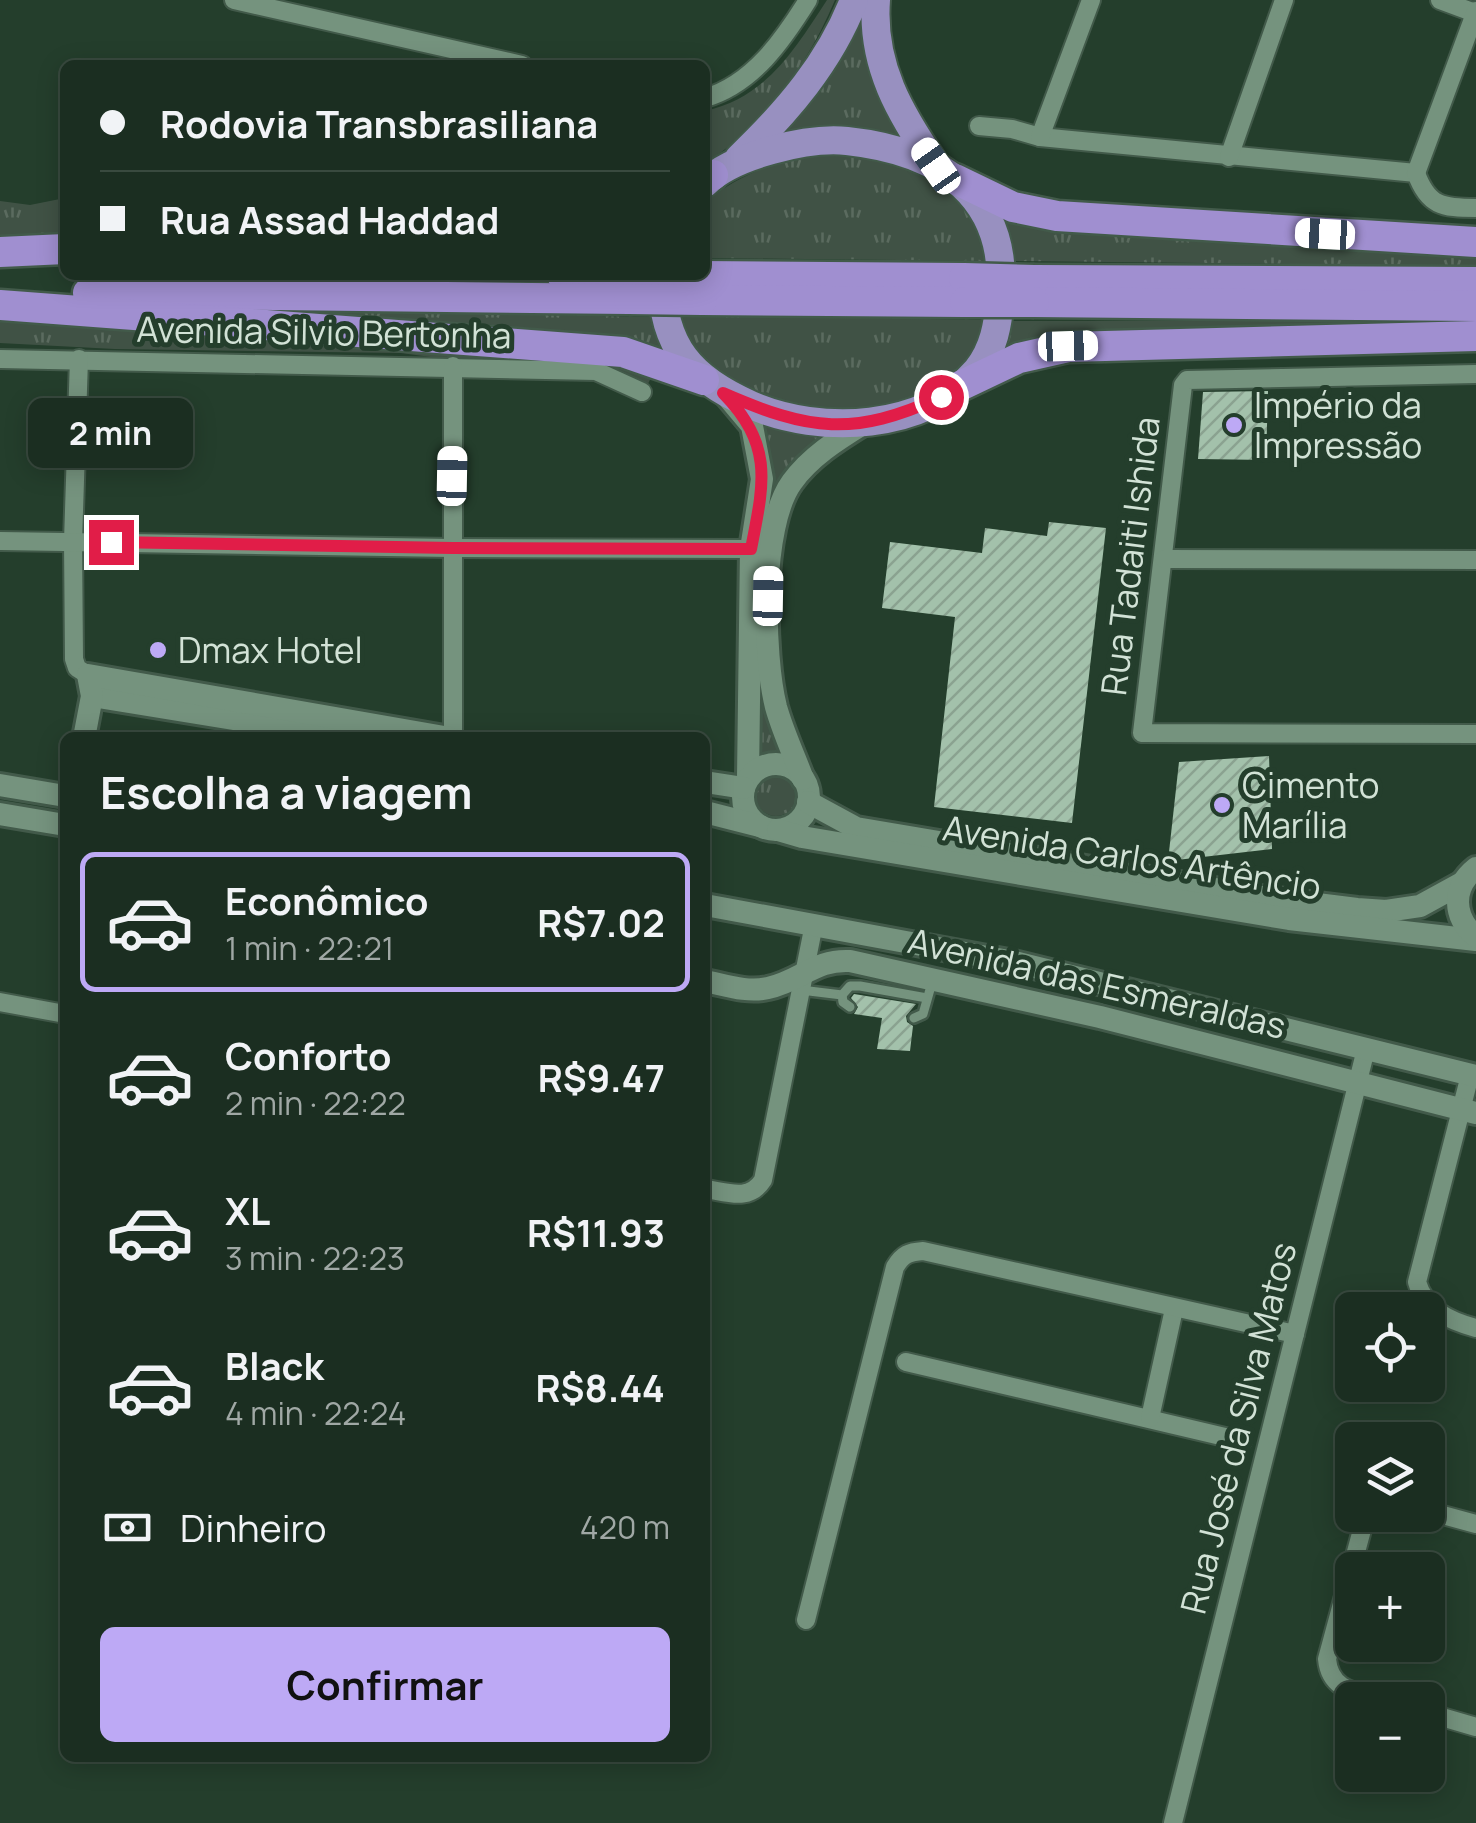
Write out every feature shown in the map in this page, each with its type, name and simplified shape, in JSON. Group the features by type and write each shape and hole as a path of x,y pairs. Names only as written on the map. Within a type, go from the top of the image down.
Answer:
{"highway":[{"path":"714,176 798,95 832,47 854,0"},
{"path":"876,0 877,42 888,86 901,114 945,172 981,204 1001,254 995,334 977,370 958,387"},
{"path":"714,176 792,146 834,140 878,146 945,172 1013,207 1057,216 1476,242"},
{"path":"0,252 60,248"},
{"path":"0,267 60,268"},
{"path":"587,280 627,288"},
{"path":"662,280 665,317 678,351 714,386"},
{"path":"1034,291 1476,282"},
{"path":"0,292 964,290 1476,306"},
{"path":"0,305 623,352 789,419 826,425 863,424 915,409 1019,358 1068,346 1476,336"}],"main road":[{"path":"714,386 752,426 760,460 761,500 751,549 745,810 769,828 798,821 806,791 776,708 769,663 769,570 778,510 802,469 863,424"},
{"path":"85,732 90,685"},
{"path":"90,685 321,732"},
{"path":"90,685 410,732"},
{"path":"710,782 746,783 765,766 776,764 786,766 806,791"},
{"path":"0,785 60,795"},
{"name":"Avenida Carlos Artêncio","path":"806,791 856,828 1300,902 1401,910 1420,906 1469,876"},
{"name":"Avenida Carlos Artêncio","path":"710,813 802,837 1270,916 1476,939"},
{"path":"0,814 60,824"},
{"path":"1469,876 1457,906 1476,939"},
{"name":"Avenida das Esmeraldas","path":"710,906 1014,962 1473,1076"},
{"name":"Avenida das Esmeraldas","path":"710,982 764,990 802,982 830,960 930,989 1359,1083 1468,1111"}],"street":[{"path":"234,0 500,60"},
{"path":"710,96 752,73 789,31 808,0"},
{"path":"1040,137 1091,0"},
{"path":"1228,157 1284,0"},
{"path":"1440,0 1476,12 1416,173 1430,199 1448,208 1476,208"},
{"path":"979,126 1012,128 1040,137 1416,173"},
{"name":"Avenida Silvio Bertonha","path":"0,359 596,372 642,392"},
{"path":"79,359 74,658 90,685"},
{"path":"451,732 454,366"},
{"name":"Rua Tadaiti Ishida","path":"1476,374 1196,378 1183,385 1142,734 1476,734"},
{"path":"0,541 751,549"},
{"path":"1164,559 1476,560"},
{"path":"710,1190 742,1195 759,1187 814,924"},
{"path":"0,1002 60,1013"},
{"name":"Rua José da Silva Matos","path":"1173,1823 1366,1049"},
{"path":"1473,1076 1468,1111 1417,1282 1421,1295 1448,1321 1476,1328"},
{"path":"806,1620 895,1267 901,1257 924,1251 1295,1334"},
{"path":"1150,1418 1174,1309"},
{"path":"906,1362 1242,1441"},
{"path":"1445,1516 1476,1524"},
{"path":"1335,1683 1328,1673 1327,1659 1361,1532"},
{"path":"1445,1718 1476,1728"}],"lane":[{"path":"802,982 842,995"},
{"path":"850,1006 843,1002 842,995 850,986 930,989 923,1014 914,1018"}],"green space":[{"path":"827,0 835,0 812,47 782,92 747,131 710,160 710,110 726,105 762,83 790,53"},
{"path":"862,0 912,144 763,144"},
{"path":"843,153 882,160 936,182 977,223 987,261 710,258 710,198 753,173 806,157"},
{"path":"60,199 60,240 0,244 0,201 30,205"},
{"path":"996,212 1042,228 1476,256 1476,266 1009,261"},
{"path":"219,311 650,317 661,349 497,325"},
{"path":"0,314 655,369 647,386 401,353 115,349 0,343"},
{"path":"673,315 993,320 986,340 954,377 915,398 865,414 776,407 698,364"},
{"path":"1476,320 1476,325 1042,338 1003,348 1009,321"},
{"path":"758,417 832,434 767,509 770,450"},
{"path":"759,658 786,758 758,758"},
{"path":"776,776 790,782 796,796 790,810 776,816 762,810 756,796 762,782"}],"building":[{"name":"Império da Impressão","path":"1268,391 1266,460 1198,459 1203,392"},
{"path":"1049,522 1106,528 1072,823 934,807 955,617 882,608 890,542 982,553 985,528 1047,536"},
{"name":"Cimento Marília","path":"1269,756 1272,849 1168,861 1179,762"},
{"path":"854,994 916,1004 906,1016 913,1026 910,1051 877,1049 882,1018 854,1014 858,1007 851,998"}],"place":[{"name":"Império da Impressão","path":"1234,425"},
{"name":"Dmax Hotel","path":"158,650"},
{"name":"Cimento Marília","path":"1222,805"}],"route":[{"path":"111,542 751,549 761,500 757,442 743,413 723,393 789,419 826,425 863,424 941,397"}]}
